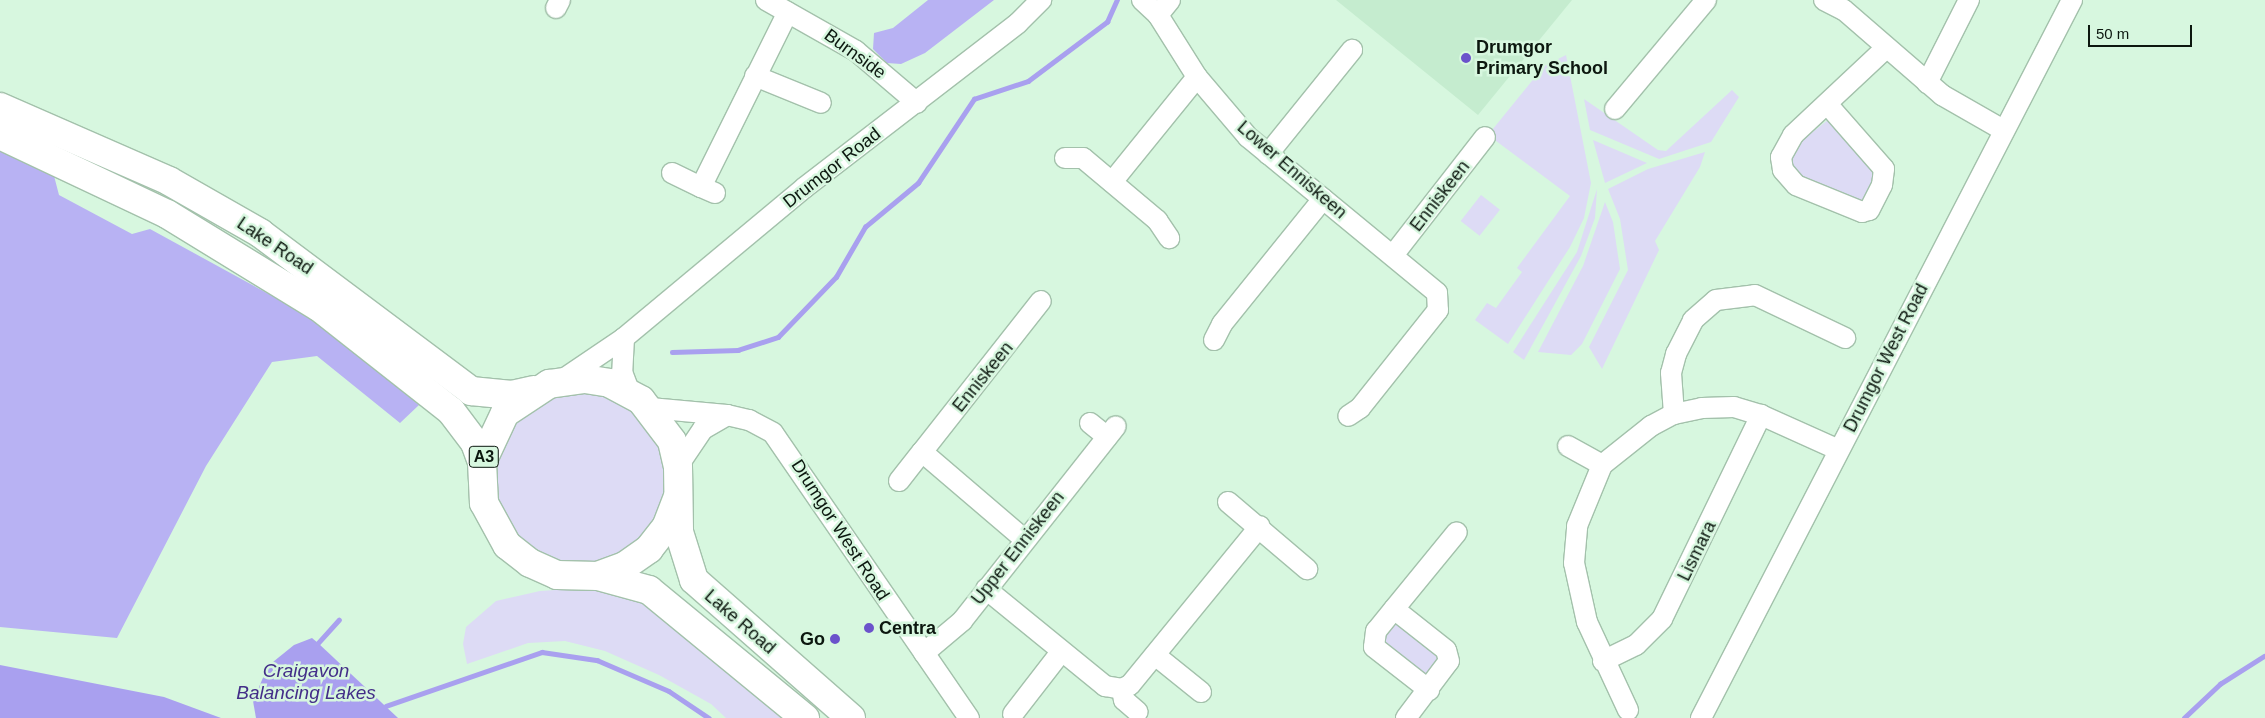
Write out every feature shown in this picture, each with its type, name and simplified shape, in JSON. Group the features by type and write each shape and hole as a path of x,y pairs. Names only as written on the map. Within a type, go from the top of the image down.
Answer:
{"highway":[{"name":"Lake Road","path":"0,108 169,181 260,233 471,391 512,395 536,389"},
{"name":"Lake Road","path":"0,135 167,214 319,307 452,411 475,443 482,462"},
{"name":"A3","path":"562,380 609,383 640,400 672,441 678,466 677,499 666,526 649,549 626,566 598,576 557,575 530,564 507,545 484,503 482,462 505,413 536,389 562,380"},
{"name":"Lake Road","path":"677,499 683,554 694,580 851,718"},
{"name":"Lake Road","path":"598,576 649,590 805,718"}],"street":[{"name":"Burnside","path":"766,0 856,51 916,103"},
{"name":"Drumgor Road","path":"562,380 624,338 804,188 916,103 1041,0"},
{"name":"Lower Enniskeen","path":"1142,0 1164,8 1197,77 1268,154 1432,286 1446,304 1360,408 1348,416"},
{"path":"1615,109 1706,0"},
{"path":"1824,0 1849,5 1885,49 1927,83 2003,130"},
{"path":"1927,83 1969,0"},
{"name":"Drumgor West Road","path":"1702,718 2003,130 2072,0"},
{"path":"672,173 708,190 755,76 788,12"},
{"path":"1828,105 1884,169 1882,185 1869,210 1862,212 1796,185 1783,170 1784,146 1885,49"},
{"path":"1268,154 1341,55"},
{"path":"755,76 821,103"},
{"path":"1112,182 1197,77"},
{"name":"Enniskeen","path":"1394,254 1485,138"},
{"path":"1066,158 1083,158 1157,220 1169,238"},
{"path":"1214,340 1222,324 1323,199"},
{"path":"1674,414 1671,374 1676,354 1693,320 1716,300 1755,295 1845,338"},
{"name":"Enniskeen","path":"898,481 1041,300"},
{"path":"624,338 622,372 640,400"},
{"name":"Drumgor West Road","path":"640,400 727,415 762,426 782,443 969,718"},
{"path":"1628,710 1603,661 1577,592 1574,563 1577,526 1602,465 1631,440 1674,414 1722,407 1760,414 1839,450"},
{"name":"Lismara","path":"1603,661 1636,644 1662,619 1760,414"},
{"path":"678,466 703,429 727,415"},
{"name":"Upper Enniskeen","path":"924,653 962,621 1024,539 1111,432 1090,423"},
{"path":"1568,446 1602,465"},
{"path":"922,452 1024,539"},
{"path":"1228,502 1260,526 1307,569"},
{"path":"1122,689 1155,655 1260,526"},
{"path":"1428,690 1374,647 1376,631 1457,532"},
{"path":"986,590 1105,686 1122,689"},
{"path":"1394,609 1446,650 1449,666 1406,718"},
{"path":"1013,714 1061,652"},
{"path":"1155,655 1201,692"},
{"path":"1122,689 1124,700 1138,712"}],"shaded area":[{"path":"928,0 994,0 925,53 901,64 887,63 873,49 874,33 893,28"},
{"name":"Drumgor Primary School","path":"1336,0 1572,0 1478,115"},
{"path":"1566,55 1591,183 1584,218 1570,247 1508,344 1475,320 1487,303 1496,308 1522,272 1517,268 1570,196 1488,135 1544,66"},
{"path":"1732,90 1739,97 1711,142 1659,159 1590,130 1584,99 1658,150 1666,151"},
{"path":"1828,120 1836,123 1876,168 1877,180 1862,203 1800,180 1789,167 1791,149"},
{"path":"1593,140 1647,163 1605,183"},
{"path":"0,149 53,172 59,195 132,234 150,229 320,322 419,405 400,423 317,356 272,362 206,466 117,638 0,627"},
{"path":"1705,152 1700,167 1655,241 1659,250 1602,369 1589,347 1628,270 1620,219 1608,189 1648,169"},
{"path":"1597,189 1595,218 1581,256 1524,360 1513,352 1577,252"},
{"path":"1481,195 1500,210 1480,236 1461,221"},
{"path":"1605,202 1613,222 1620,269 1582,344 1571,355 1538,352 1583,266"},
{"path":"588,391 605,394 621,401 635,410 647,422 663,452 666,477 665,494 660,510 647,532 635,544 605,560 572,563 555,560 539,553 525,544 513,532 497,502 494,469 497,452 504,436 513,422 525,410 555,394"},
{"path":"601,587 638,596 786,718 726,718 711,704 659,675 605,651 565,641 528,643 467,664 463,644 466,627 496,601 540,591"},
{"path":"1400,622 1442,655 1424,679 1385,647 1383,641 1394,623"}],"water":[{"name":"Craigavon Balancing Lakes","path":"312,638 398,718 256,718 253,701 268,666 294,645"},
{"name":"Craigavon Balancing Lakes","path":"0,665 164,697 221,718 0,718"}],"waterway":[{"path":"672,352 738,350 778,337 836,277 865,227 918,183 974,99 1028,81 1107,22 1117,0"},
{"path":"318,643 339,620"},
{"path":"386,706 542,652 597,660 669,691 709,718"},
{"path":"2184,718 2220,684 2264,656"}],"place":[{"name":"Drumgor Primary School","path":"1466,58"},
{"name":"Centra","path":"869,628"},
{"name":"Go","path":"835,639"}]}
